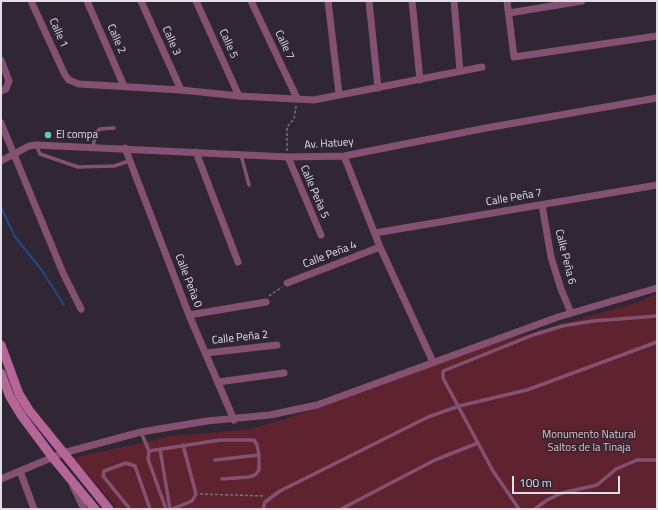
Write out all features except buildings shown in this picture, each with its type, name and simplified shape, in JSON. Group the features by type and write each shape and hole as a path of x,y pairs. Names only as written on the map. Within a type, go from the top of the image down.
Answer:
{"main road":[{"path":"1,345 19,394 29,410 109,509"},
{"path":"1,373 10,397 21,415 53,458 95,509"}],"street":[{"name":"Calle 1","path":"31,1 68,80 79,84 124,86"},
{"name":"Calle 2","path":"87,1 124,86"},
{"name":"Calle 3","path":"141,1 181,90"},
{"name":"Calle 5","path":"196,1 239,96"},
{"name":"Calle 7","path":"251,1 297,98"},
{"path":"328,1 338,94"},
{"path":"369,1 378,88"},
{"path":"412,1 420,80"},
{"path":"454,1 460,71"},
{"path":"507,1 514,57 657,36"},
{"path":"509,13 562,2 582,1"},
{"path":"1,60 9,81 3,90"},
{"path":"124,86 239,96 314,100 338,94 378,88 482,67"},
{"name":"Av. Hatuey","path":"1,161 29,146 36,145 125,148 288,157 344,156 486,128 657,98"},
{"path":"1,123 80,309"},
{"name":"Calle Peña 0","path":"125,148 189,315 234,420"},
{"path":"196,152 238,262"},
{"path":"344,156 380,247 433,362"},
{"name":"Calle Peña 5","path":"288,157 321,235"},
{"name":"Calle Peña 7","path":"375,233 657,185"},
{"name":"Calle Peña 6","path":"542,205 551,257 570,313"},
{"name":"Calle Peña 4","path":"287,283 380,247"},
{"path":"1,479 63,453 141,432 207,421 234,420 292,411 318,405 570,313 657,288"},
{"path":"189,315 266,302"},
{"name":"Calle Peña 2","path":"206,353 277,345"},
{"path":"218,382 284,373"},
{"path":"20,471 34,509"},
{"path":"68,477 84,509"}],"lane":[{"path":"93,147 96,132 100,129 114,128"},
{"path":"36,145 40,154 78,167 114,166 130,161"},
{"path":"241,155 249,184"},
{"path":"519,509 493,471 443,378 442,373 448,368 533,335 562,326 593,321 657,316"},
{"path":"263,509 266,502 272,496 396,432 458,406 527,390 657,342"},
{"path":"141,432 149,451 148,459 166,509"},
{"path":"149,451 220,440 254,440 260,455 259,470 255,475 249,477 222,479"},
{"path":"342,509 435,460 478,443"},
{"path":"160,449 171,509 192,501 196,494 183,445"},
{"path":"215,460 260,455"},
{"path":"535,509 562,494 597,485 616,469 636,460 657,460"},
{"path":"130,509 103,476 104,471 126,463 135,466 150,509"}],"path":[{"path":"288,157 286,127 294,119 297,98"},
{"path":"266,302 266,298 287,283"},
{"path":"196,494 272,496"}],"green space":[{"name":"Monumento Natural Saltos de la Tinaja","path":"657,293 657,509 118,509 73,458 172,436 250,429 285,419 490,345 642,301"}],"waterway":[{"path":"1,207 15,237 41,269 64,305"}],"place":[{"name":"El compa","path":"48,135"}]}
